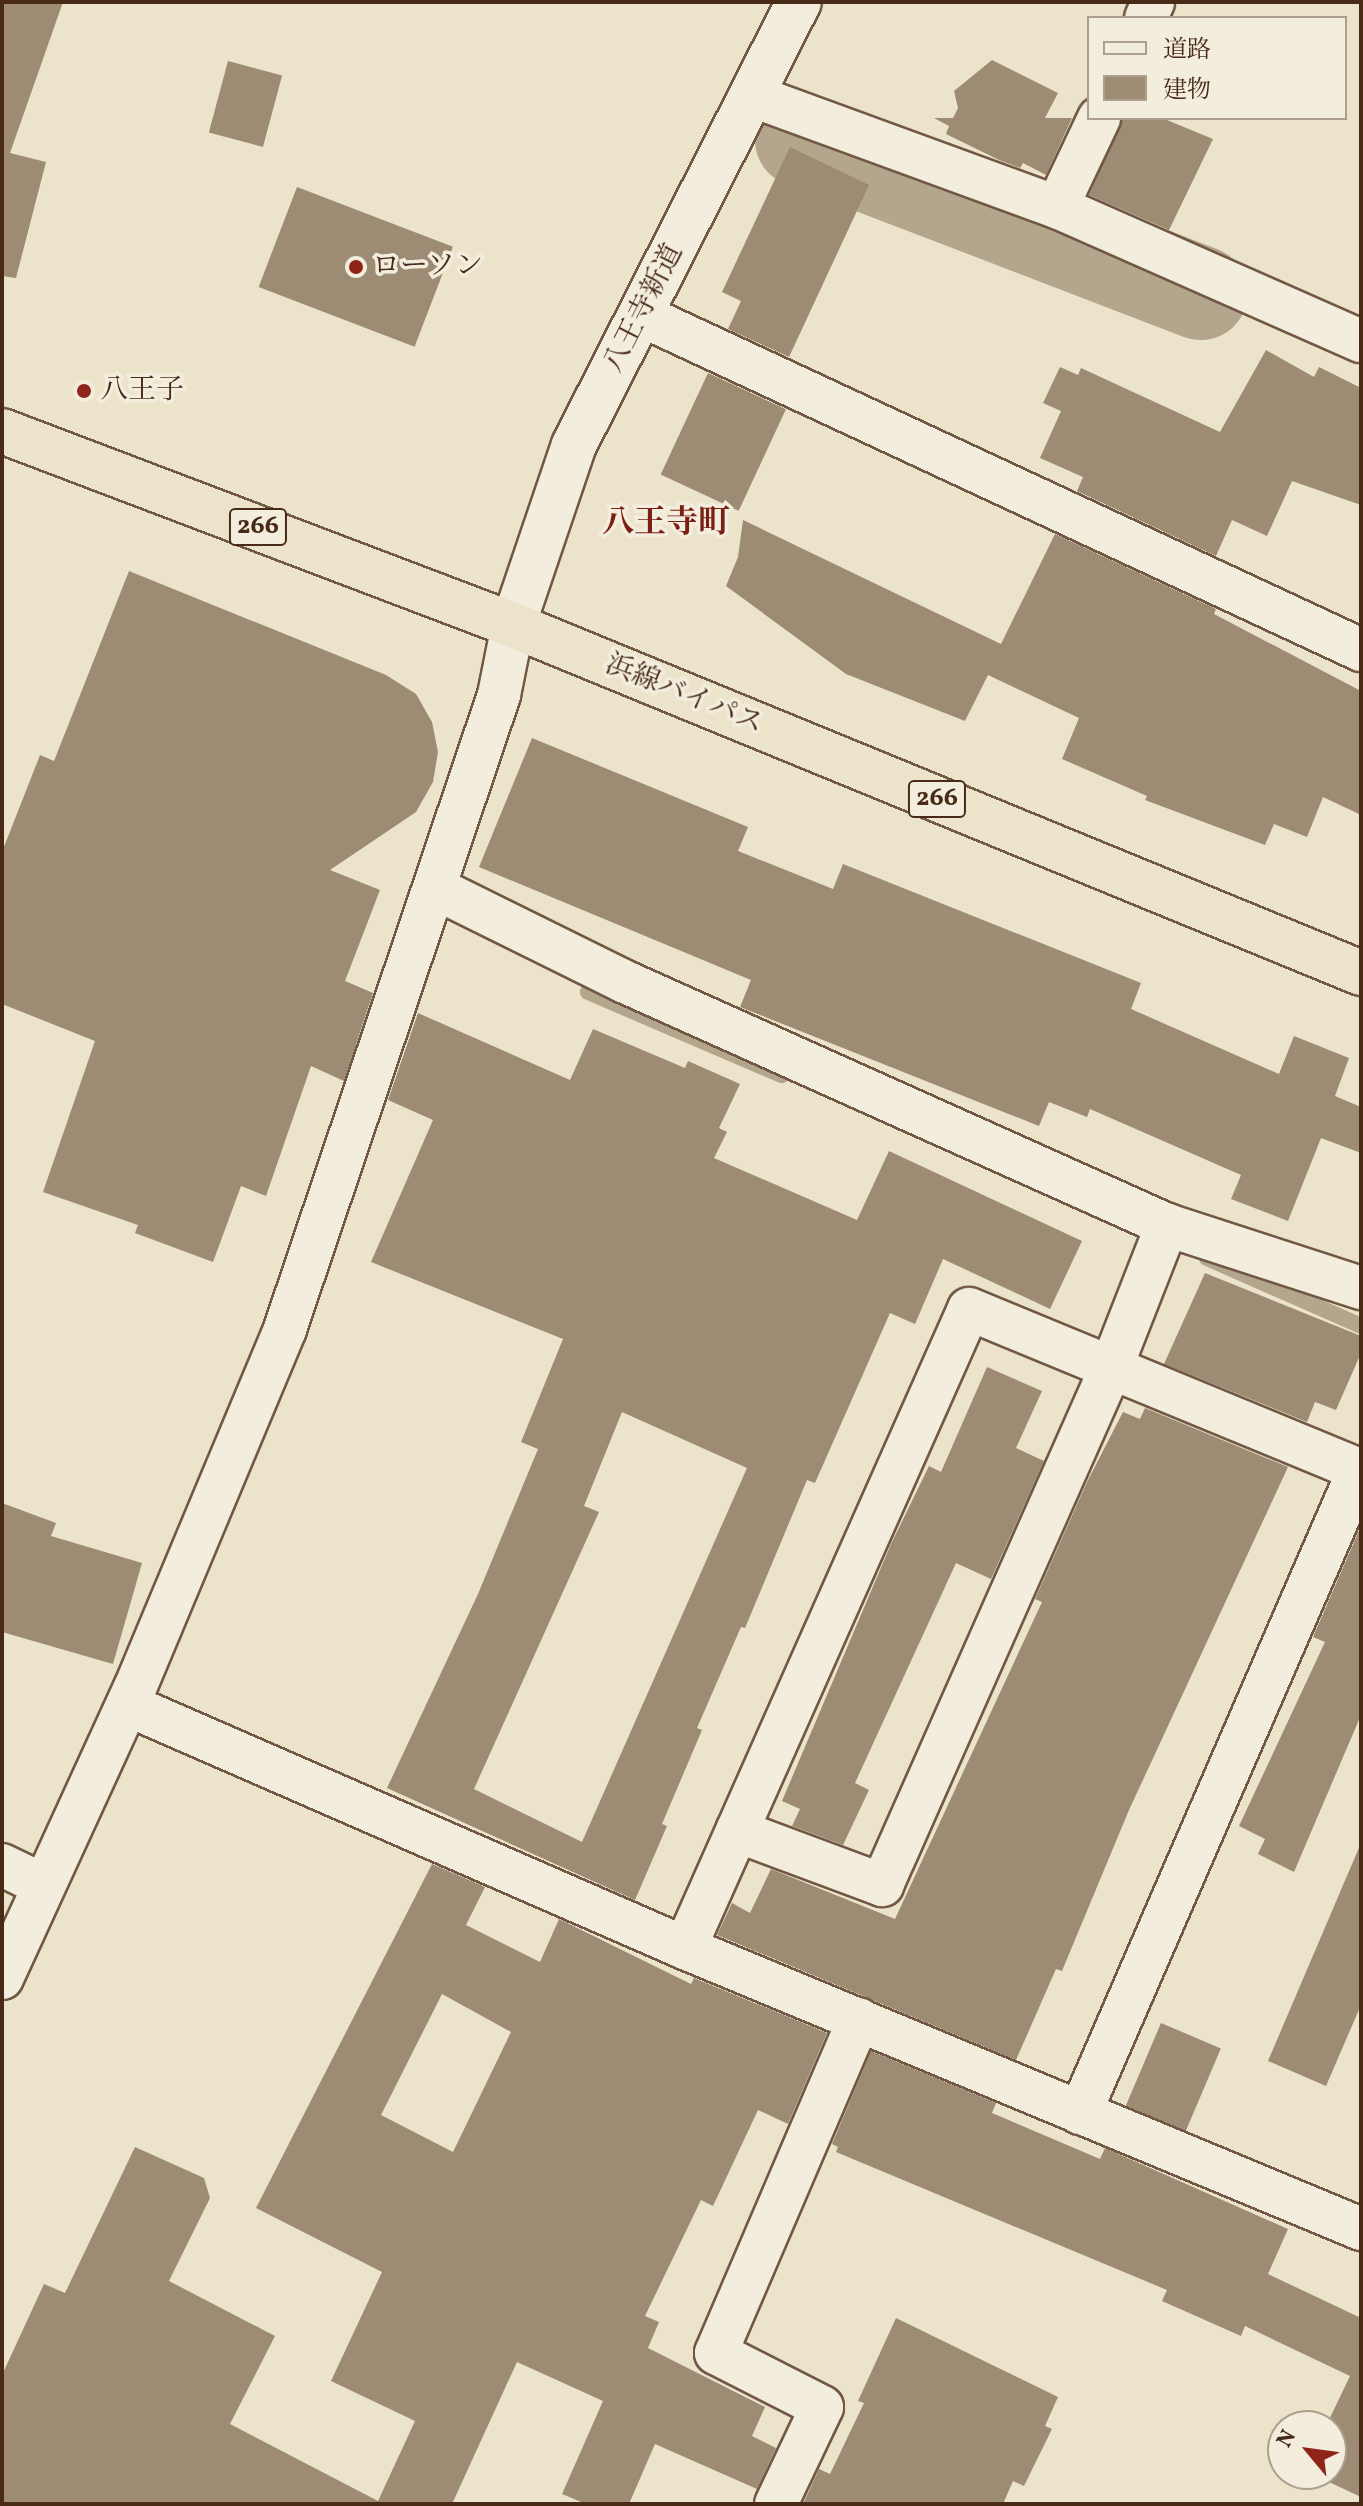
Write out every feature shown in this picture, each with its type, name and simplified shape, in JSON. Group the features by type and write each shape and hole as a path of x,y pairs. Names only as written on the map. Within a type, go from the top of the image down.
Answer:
{"highway":[{"name":"浜線バイパス","path":"2,431 513,625 1361,973"}],"street":[{"name":"八王寺新道","path":"513,625 574,445 799,2"},
{"path":"753,96 1057,207 1361,341"},
{"path":"1057,207 1098,120"},
{"path":"641,315 1361,650"},
{"path":"2,1978 128,1705 285,1329 499,695 513,625"},
{"path":"435,888 623,981 1167,1225 1361,1288"},
{"path":"737,1831 882,1885 1111,1368 1167,1225"},
{"path":"685,1948 969,1309 1359,1470 1080,2113"},
{"path":"128,1705 685,1948 1361,2229"},
{"path":"2,1865 43,1885"},
{"path":"776,2504 822,2407 716,2353 859,2019"}],"building":[{"path":"2,2 63,2 10,153 46,162 16,278 2,276"},
{"path":"992,60 1058,93 1045,118 1072,118 1046,175 1023,163 1020,168 999,160 946,134 949,126 934,118 953,118 958,108 954,91"},
{"path":"228,61 282,75 263,147 209,132"},
{"path":"1122,120 1167,120 1213,139 1169,230 1089,195"},
{"path":"790,147 869,185 789,357 728,329 741,301 722,292"},
{"name":"ローソン","path":"297,187 453,247 415,347 259,287"},
{"path":"1266,350 1314,377 1319,367 1361,388 1361,505 1292,481 1267,536 1232,520 1216,556 1077,491 1083,477 1040,458 1061,411 1043,403 1060,367 1078,375 1081,368 1220,432"},
{"path":"708,373 786,409 739,511 661,475"},
{"path":"743,520 1001,644 1055,534 1216,609 1214,614 1361,691 1361,815 1323,797 1307,837 1274,824 1265,845 1145,800 1147,796 1062,759 1079,718 988,675 965,721 846,674 726,586 738,557"},
{"path":"129,571 386,675 416,694 432,722 438,752 433,782 416,812 330,870 380,890 345,981 373,993 344,1081 311,1066 266,1196 241,1186 213,1262 135,1233 138,1225 43,1192 95,1041 2,1004 2,852 40,755 54,761"},
{"path":"532,738 748,827 738,851 833,889 843,864 1141,983 1131,1009 1279,1074 1294,1036 1349,1058 1335,1096 1361,1107 1361,1153 1321,1138 1288,1221 1231,1199 1241,1175 1090,1109 1087,1117 1049,1102 1039,1126 740,1007 751,980 479,867"},
{"path":"418,1013 570,1080 593,1029 685,1068 688,1061 740,1084 719,1128 727,1132 714,1158 857,1220 889,1151 1082,1241 1050,1309 943,1259 915,1324 890,1313 815,1483 807,1480 745,1628 741,1627 697,1728 702,1730 662,1824 667,1826 635,1900 387,1788 478,1594 538,1449 521,1442 563,1339 371,1262 433,1120 388,1100","holes":["622,1412 747,1468 582,1842 474,1789 599,1512 584,1506"]},
{"path":"1205,1273 1361,1336 1361,1353 1336,1410 1315,1402 1307,1422 1164,1364"},
{"path":"987,1367 1042,1391 1016,1448 1044,1461 991,1579 956,1563 855,1783 869,1790 843,1845 792,1826 800,1809 782,1801 891,1544 929,1466 941,1472"},
{"path":"1145,1408 1288,1467 1129,1810 1062,1971 1056,1969 1016,2060 717,1935 732,1903 750,1913 771,1869 895,1919 1042,1602 1035,1599 1087,1482 1123,1412 1140,1419"},
{"path":"2,1503 56,1523 51,1536 142,1563 113,1664 2,1632"},
{"path":"1361,1526 1361,1715 1294,1872 1258,1854 1265,1839 1239,1826 1325,1642 1313,1637"},
{"path":"1361,1843 1361,2005 1326,2086 1268,2061"},
{"path":"432,1864 485,1887 466,1925 540,1962 559,1919 691,1984 694,1978 827,2033 788,2124 758,2110 713,2206 701,2200 645,2316 659,2322 648,2348 765,2407 752,2436 776,2448 757,2489 655,2444 629,2504 586,2504 562,2494 603,2401 517,2362 452,2504 2,2504 2,2375 44,2284 65,2293 135,2147 204,2178 210,2198 169,2281 275,2336 230,2424 378,2501 415,2421 331,2381 382,2272 256,2208","holes":["442,1994 511,2032 453,2152 381,2115"]},
{"path":"1161,2023 1221,2048 1186,2131 1126,2106"},
{"path":"871,2051 996,2103 992,2113 1100,2159 1105,2148 1288,2229 1268,2274 1361,2318 1361,2497 1346,2490 1347,2410 1334,2410 1350,2376 1245,2326 1241,2336 1162,2301 1167,2290 836,2152 838,2147 832,2144"},
{"path":"896,2318 1058,2397 1045,2426 1052,2429 1024,2486 1013,2481 1003,2504 803,2504 819,2469 830,2474 864,2403 858,2401"}],"waterway":[{"path":"802,140 1201,293"},
{"path":"588,992 782,1075"},
{"path":"1207,1258 1361,1326"}],"place":[{"name":"ローソン","path":"356,267"},
{"name":"八王子","path":"84,391"}],"district":[{"name":"八王寺町","path":"666,524"}]}
